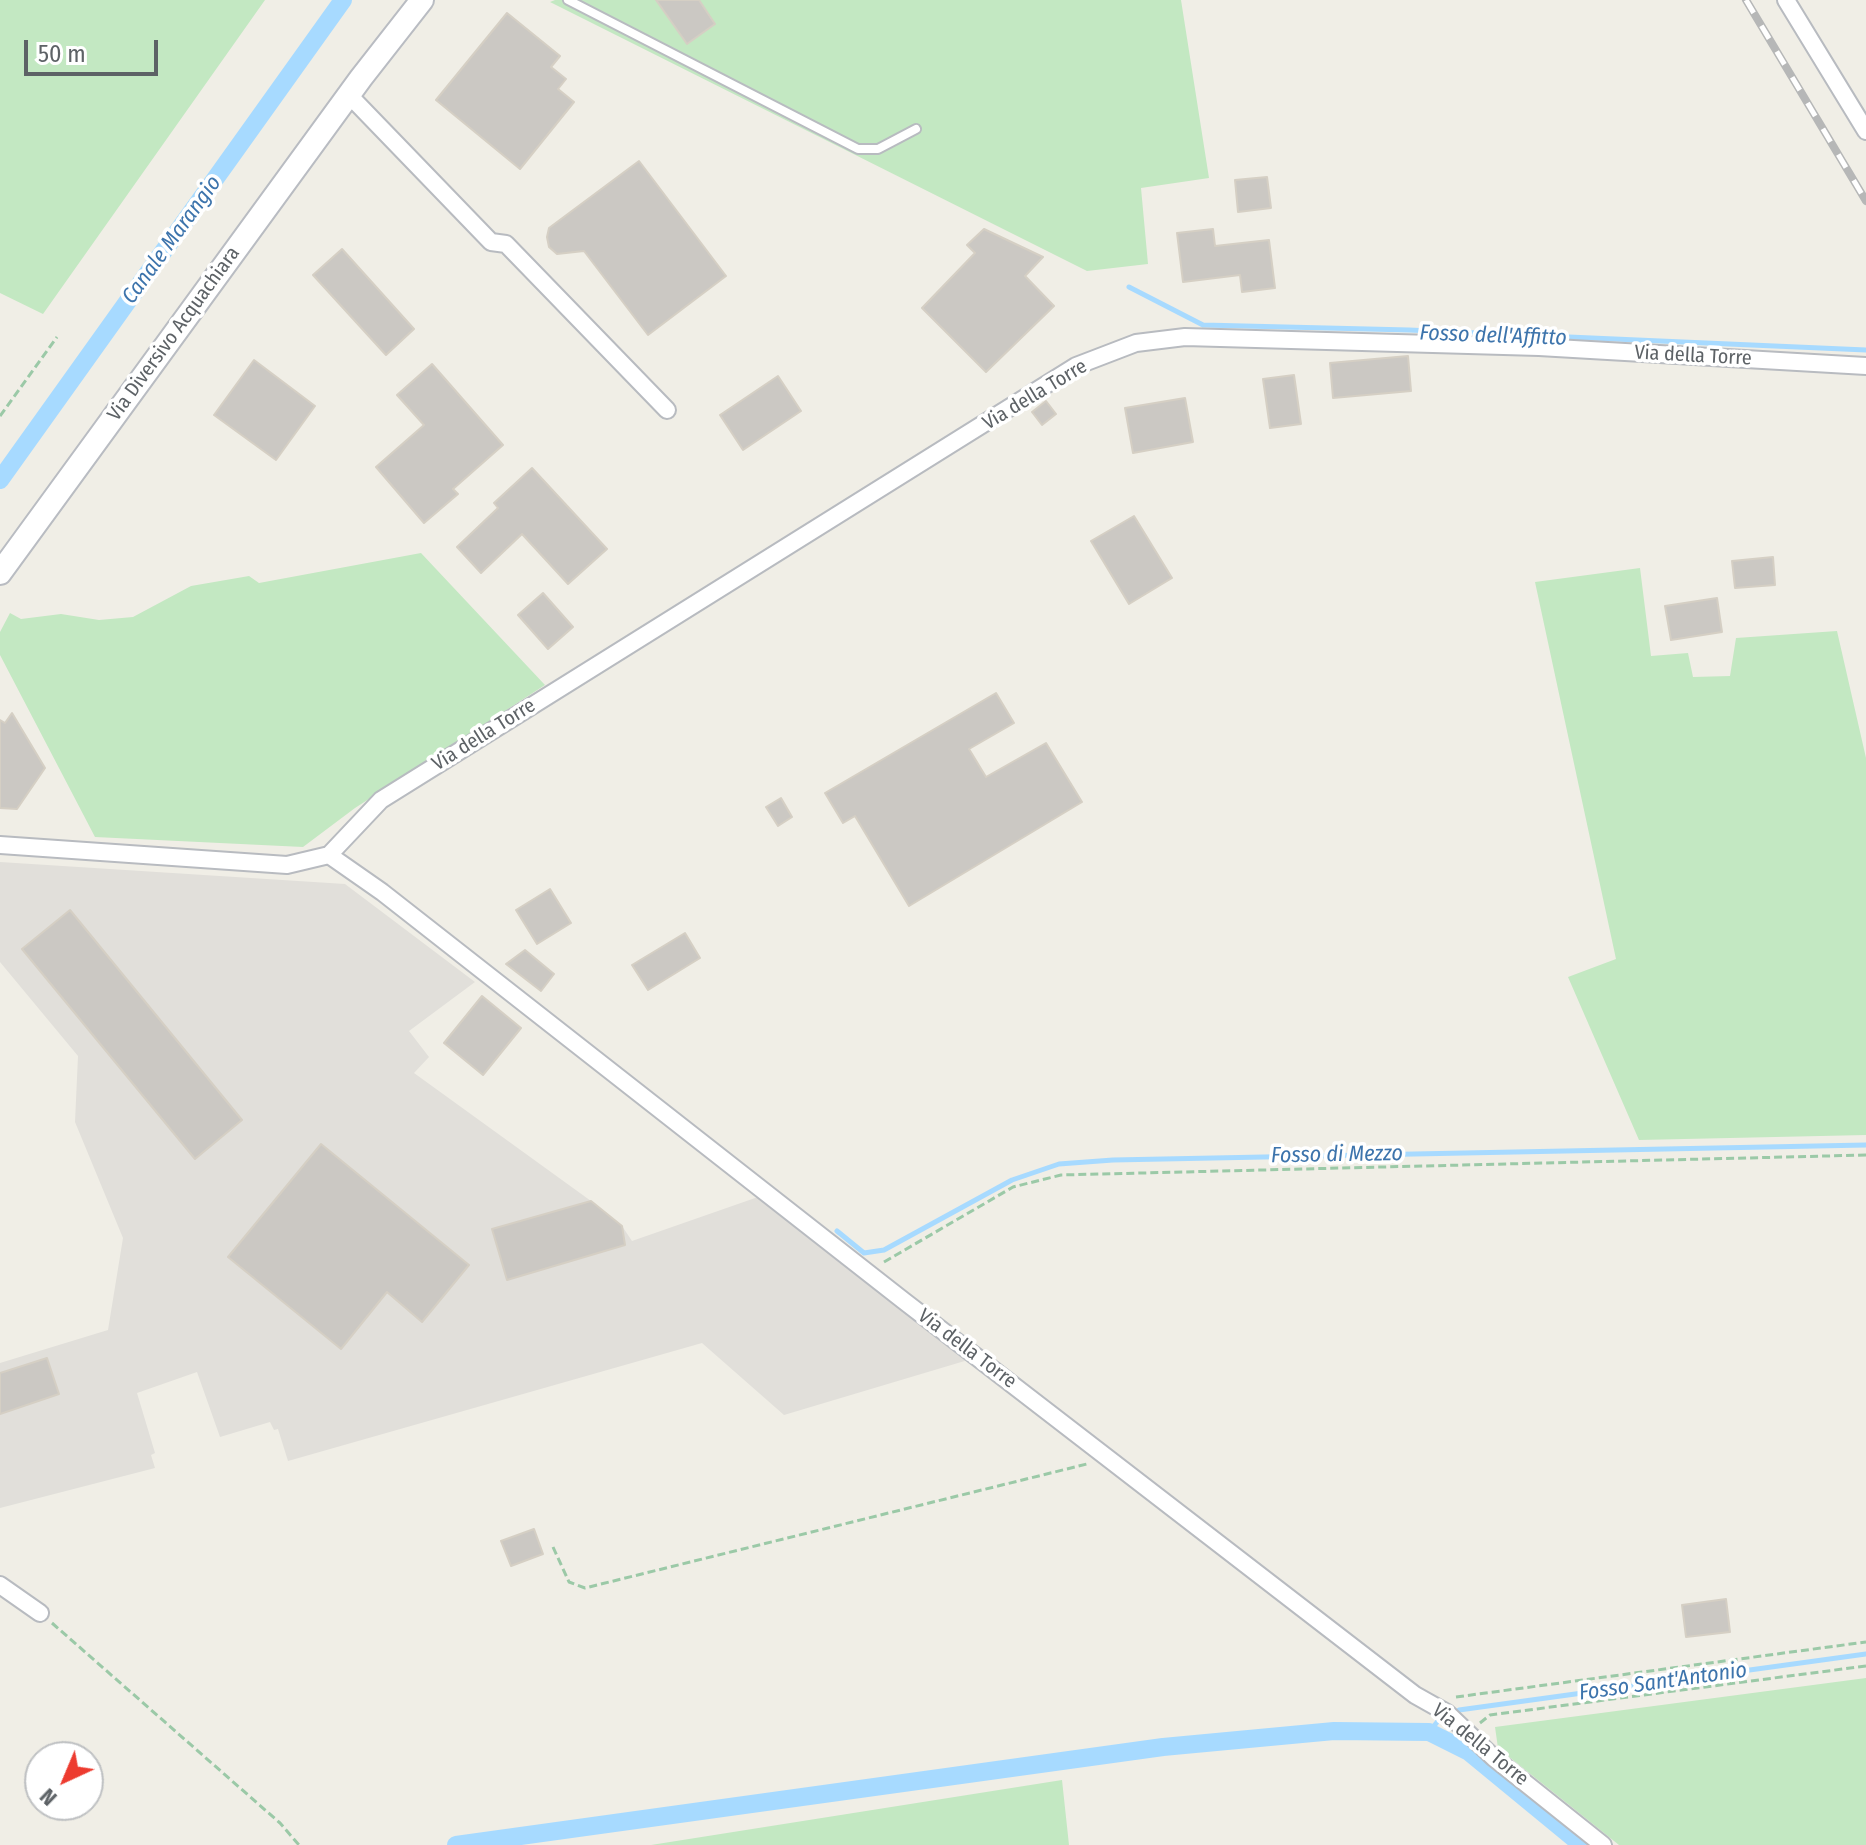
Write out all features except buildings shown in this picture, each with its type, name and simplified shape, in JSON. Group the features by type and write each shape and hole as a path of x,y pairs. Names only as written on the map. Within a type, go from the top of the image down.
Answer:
{"main road":[{"name":"Via Diversivo Acquachiara","path":"0,573 349,95 422,0"}],"street":[{"path":"1786,0 1866,131"},
{"path":"349,95 491,242 506,244 667,410"},
{"name":"Via della Torre","path":"1603,1845 1434,1706 867,1272 382,892 329,855 381,800 1076,366 1136,343 1185,337 1539,347 1866,366"},
{"path":"0,845 287,865 329,855"},
{"path":"0,1585 40,1613"}],"lane":[{"path":"568,0 858,149 878,149 916,129"}],"path":[{"path":"0,416 57,337"},
{"path":"867,1272 1013,1187 1061,1175 1866,1155"},
{"path":"553,1547 569,1582 585,1588 1089,1463 1102,1452"},
{"path":"40,1613 280,1823 299,1845"},
{"path":"1434,1706 1448,1698 1866,1642"},
{"path":"1468,1733 1490,1715 1866,1666"}],"shaded area":[{"path":"0,862 345,884 475,982 409,1031 429,1057 414,1073 591,1201 622,1226 632,1241 758,1197 968,1360 784,1415 702,1343 288,1461 278,1429 274,1430 270,1422 220,1437 197,1372 137,1393 155,1453 151,1455 155,1468 0,1508 0,1363 108,1330 123,1238 75,1122 78,1056 0,962"}],"green space":[{"path":"0,0 265,0 43,314 0,293"},
{"path":"1181,0 1209,178 1141,188 1148,264 1087,271 550,2"},
{"path":"421,553 545,685 355,808 303,847 95,837 0,655 0,632 10,613 21,619 61,614 99,620 133,617 191,586 249,576 259,583"},
{"path":"1640,568 1651,656 1688,653 1693,677 1730,676 1736,638 1837,631 1866,758 1866,1135 1639,1140 1568,977 1616,959 1535,582"},
{"path":"1866,1678 1866,1845 1619,1845 1498,1748 1495,1727"},
{"path":"1062,1780 1069,1845 651,1845"}],"waterway":[{"name":"Canale Marangio","path":"0,480 343,0"},
{"name":"Fosso dell'Affitto","path":"1129,287 1203,325 1409,330 1866,350"},
{"name":"Fosso di Mezzo","path":"837,1231 864,1253 884,1250 1012,1180 1059,1164 1113,1160 1866,1145"},
{"name":"Fosso Sant'Antonio","path":"1459,1710 1866,1654"},
{"name":"Fosso Sant'Antonio","path":"1429,1732 1438,1721"},
{"path":"456,1845 1163,1747 1334,1731 1429,1732 1469,1752 1582,1845"}],"railway":[{"path":"1746,0 1866,201"}]}
